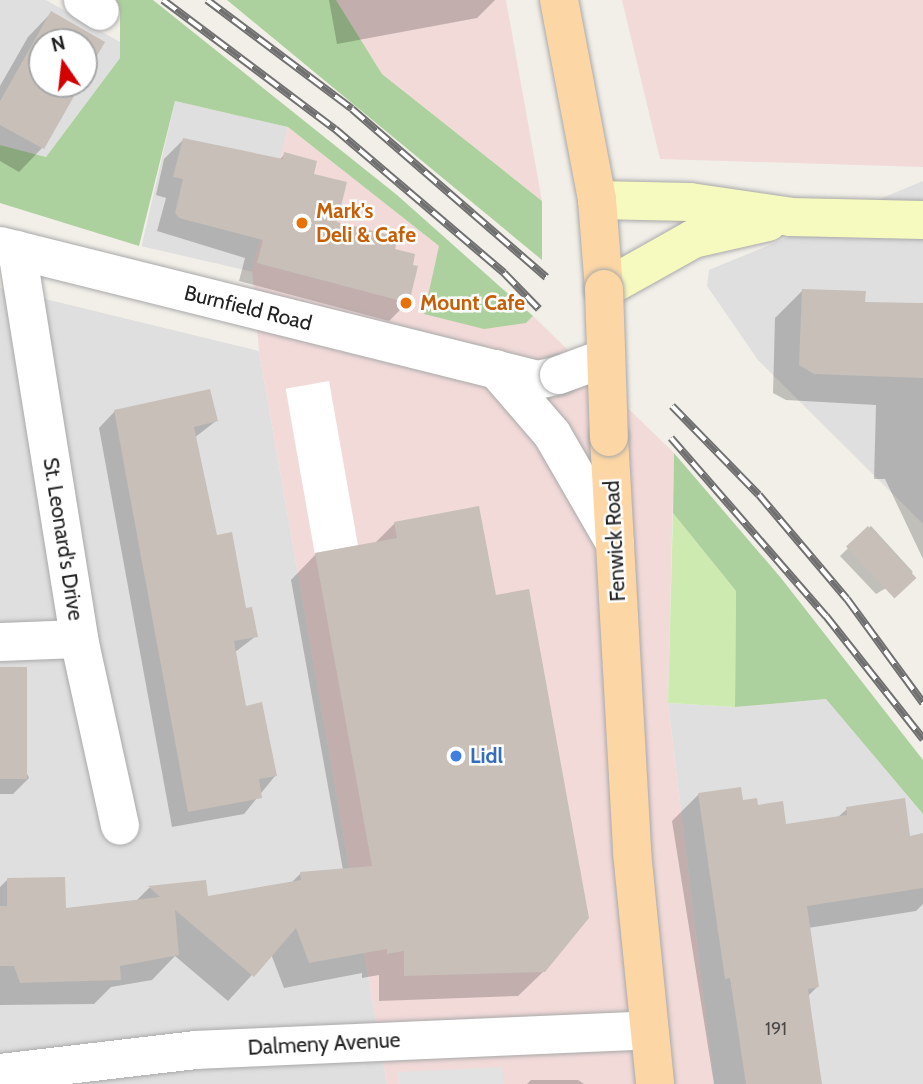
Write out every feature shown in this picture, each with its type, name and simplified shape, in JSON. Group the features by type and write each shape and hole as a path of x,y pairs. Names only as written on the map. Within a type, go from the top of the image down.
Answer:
{"main road":[{"name":"Fenwick Road","path":"559,0 597,200 604,289 605,358 632,852 655,1084"}],"street":[{"path":"597,200 690,202 790,217 923,220"},
{"path":"604,289 693,239 790,217"},
{"name":"Burnfield Road","path":"8,248 538,380 605,358"},
{"name":"St. Leonard's Drive","path":"8,248 79,639 120,826"},
{"path":"496,369 552,434 615,543"},
{"path":"0,642 79,639"},
{"name":"Dalmeny Avenue","path":"0,1073 196,1050 649,1030"}],"shaded area":[{"path":"0,0 46,0 95,28 28,28 28,98 90,98 46,157 0,145"},
{"path":"336,0 506,0 542,201 382,74"},
{"path":"622,0 923,0 923,167 660,159"},
{"path":"98,30 120,42 120,58 98,87"},
{"path":"175,101 288,127 255,272 141,246"},
{"path":"288,127 439,246 526,323 533,316 674,453 668,703 714,1084 387,1084 259,351 252,270"},
{"path":"923,181 923,524 758,360 707,286 709,270"},
{"path":"0,288 259,351 387,1084 0,1084"},
{"path":"826,699 923,814 923,1084 714,1084 668,703 735,707"},
{"path":"502,1067 504,1084 399,1084 398,1072"}],"green space":[{"path":"110,0 153,0 397,195 533,316 526,323 484,329 424,314 439,246 288,127 175,101 139,246 0,203 0,145 46,157 90,98 98,98 98,87 120,58 120,12"},
{"path":"227,0 336,0 382,74 542,201 542,260"},
{"path":"674,453 781,578 923,760 923,814 826,699 735,707 736,591 673,513"},
{"path":"673,513 736,591 735,707 668,703"}],"pier":[{"path":"329,381 358,545 315,553 286,389"}],"building":[{"path":"51,11 81,28 41,28"},
{"path":"98,38 105,42 98,54"},
{"path":"28,52 28,98 73,98 44,149 0,125 0,101"},
{"path":"183,138 283,159 284,152 317,161 314,174 347,182 337,222 398,237 395,249 415,254 413,265 418,266 409,303 257,263 263,240 179,218 175,213 183,179 173,177"},
{"path":"802,289 866,291 865,302 923,303 923,378 814,374 799,365"},
{"path":"210,389 218,421 194,427 217,535 232,532 246,608 252,607 258,637 234,641 246,706 262,702 277,776 259,779 262,798 188,812 114,410"},
{"name":"Lidl","path":"479,506 496,595 529,589 589,918 545,972 404,976 404,951 387,954 387,949 309,963 296,928 254,977 175,910 179,955 120,966 121,980 20,983 14,966 0,966 0,906 7,906 7,878 65,877 66,908 160,897 148,886 206,880 208,896 301,880 300,872 372,866 315,553 397,538 394,522"},
{"path":"868,526 916,578 894,598 846,546"},
{"path":"0,667 27,667 27,779 0,779"},
{"path":"741,787 743,800 757,798 758,805 783,801 786,824 847,815 846,807 905,798 910,836 923,833 923,888 807,906 819,987 808,989 822,1084 746,1084 730,978 725,979 698,793"}],"railway":[{"path":"163,0 335,129 504,273 539,309"},
{"path":"207,0 352,109 546,277"},
{"path":"672,406 759,495 847,599 923,703"},
{"path":"671,438 826,616 923,739"}],"place":[{"name":"Mark's Deli & Cafe","path":"302,223"},
{"name":"Mount Cafe","path":"406,303"},
{"name":"Lidl","path":"456,756"}]}
